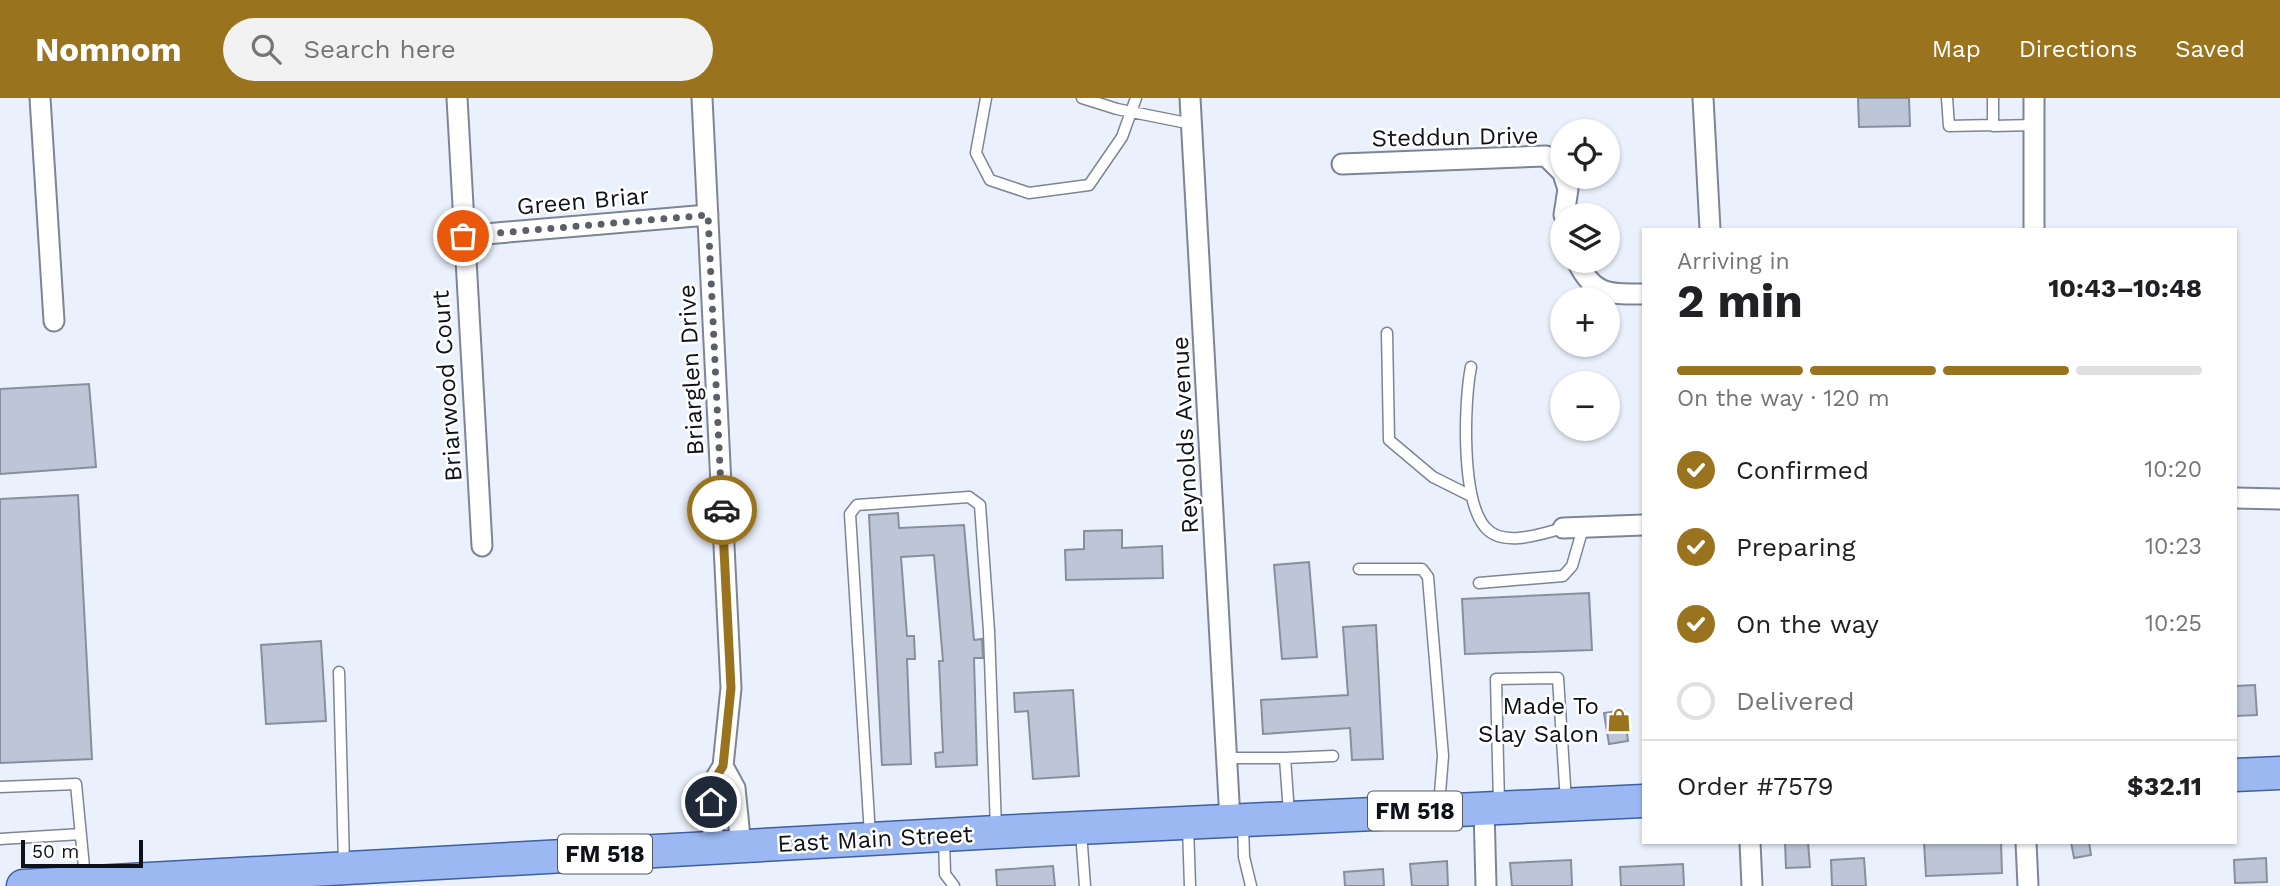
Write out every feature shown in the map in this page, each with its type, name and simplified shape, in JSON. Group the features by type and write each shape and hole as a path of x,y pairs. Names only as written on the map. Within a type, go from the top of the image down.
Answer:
{"main road":[{"path":"2237,775 2280,773"},
{"name":"East Main Street","path":"23,886 997,832 1642,801"}],"street":[{"path":"40,98 54,321"},
{"name":"Briarwood Court","path":"457,98 482,546"},
{"name":"Briarglen Drive","path":"702,98 731,688 723,766 712,784 727,848"},
{"name":"Reynolds Avenue","path":"1190,98 1229,763 1236,820"},
{"path":"1703,98 1710,228"},
{"path":"2034,98 2034,228"},
{"name":"Steddun Drive","path":"1342,164 1546,156 1550,160"},
{"name":"Green Briar","path":"463,236 708,215"},
{"path":"1584,273 1592,286 1613,294 1642,294"},
{"path":"2237,498 2280,499"},
{"path":"1573,528 1642,525"},
{"name":"Briarglen Drive","path":"723,766 735,788 727,848"},
{"path":"1486,886 1491,808"},
{"path":"1750,844 1752,886"},
{"path":"2026,844 2028,886"}],"lane":[{"path":"986,98 976,153 990,180 1029,193 1089,186 1122,137 1136,98"},
{"path":"1082,98 1131,112 1192,124"},
{"path":"1947,98 1949,127 2034,125"},
{"path":"1993,98 1993,125"},
{"path":"1387,333 1389,440 1433,477 1472,496"},
{"path":"1471,367 1465,399 1472,496 1485,528 1503,537 1521,538 1573,528 1573,566 1563,576 1479,583"},
{"path":"870,839 850,514 856,505 968,496 980,505 989,631 997,832"},
{"path":"1359,569 1422,569 1428,578 1443,756 1439,810"},
{"path":"339,672 344,869"},
{"path":"1491,808 1496,679 1558,678 1567,804"},
{"path":"1229,763 1333,756"},
{"path":"1285,758 1289,817"},
{"path":"0,787 76,784 85,883"},
{"path":"1236,820 1251,886"},
{"path":"1188,822 1190,886"},
{"path":"1080,828 1085,886"},
{"path":"0,839 81,834"},
{"path":"943,835 945,874 954,886"}],"building":[{"path":"1858,98 1909,98 1910,126 1859,127"},
{"path":"89,384 96,467 0,474 0,389"},
{"path":"78,495 92,759 0,763 0,499"},
{"path":"898,513 899,528 964,525 974,640 982,639 983,658 974,658 977,765 936,767 935,753 943,752 939,661 943,661 934,555 901,557 907,636 914,636 915,659 907,659 911,764 882,765 869,515"},
{"path":"1122,530 1122,548 1162,546 1163,578 1066,580 1065,550 1084,549 1084,531"},
{"path":"1309,562 1317,657 1282,659 1274,565"},
{"path":"1589,593 1592,650 1465,654 1462,599"},
{"path":"1376,625 1383,759 1352,760 1350,728 1263,734 1261,700 1348,695 1343,627"},
{"path":"321,641 326,721 266,724 261,645"},
{"path":"2255,685 2257,715 2237,716 2237,686"},
{"path":"1073,690 1079,776 1033,779 1028,711 1015,712 1014,693"},
{"path":"1624,710 1628,741 1609,744 1604,713"},
{"path":"1785,844 1808,844 1810,867 1786,868"},
{"path":"1924,844 2001,844 2002,873 1926,876"},
{"path":"2071,844 2089,844 2091,855 2074,858"},
{"path":"1864,858 1866,886 1832,886 1831,860"},
{"path":"2266,858 2267,882 2235,883 2234,860"},
{"path":"1571,860 1572,886 1512,886 1510,863"},
{"path":"1447,861 1448,886 1412,886 1410,864"},
{"path":"1683,864 1684,886 1621,886 1620,867"},
{"path":"1053,866 1055,886 997,886 996,870"},
{"path":"1383,869 1384,886 1345,886 1344,872"}],"way so far":[{"path":"463,236 708,215 722,510"}],"place":[{"name":"Made To Slay Salon","path":"1619,720"}],"route":[{"path":"711,802 712,784 723,766 731,688 722,510"}]}
